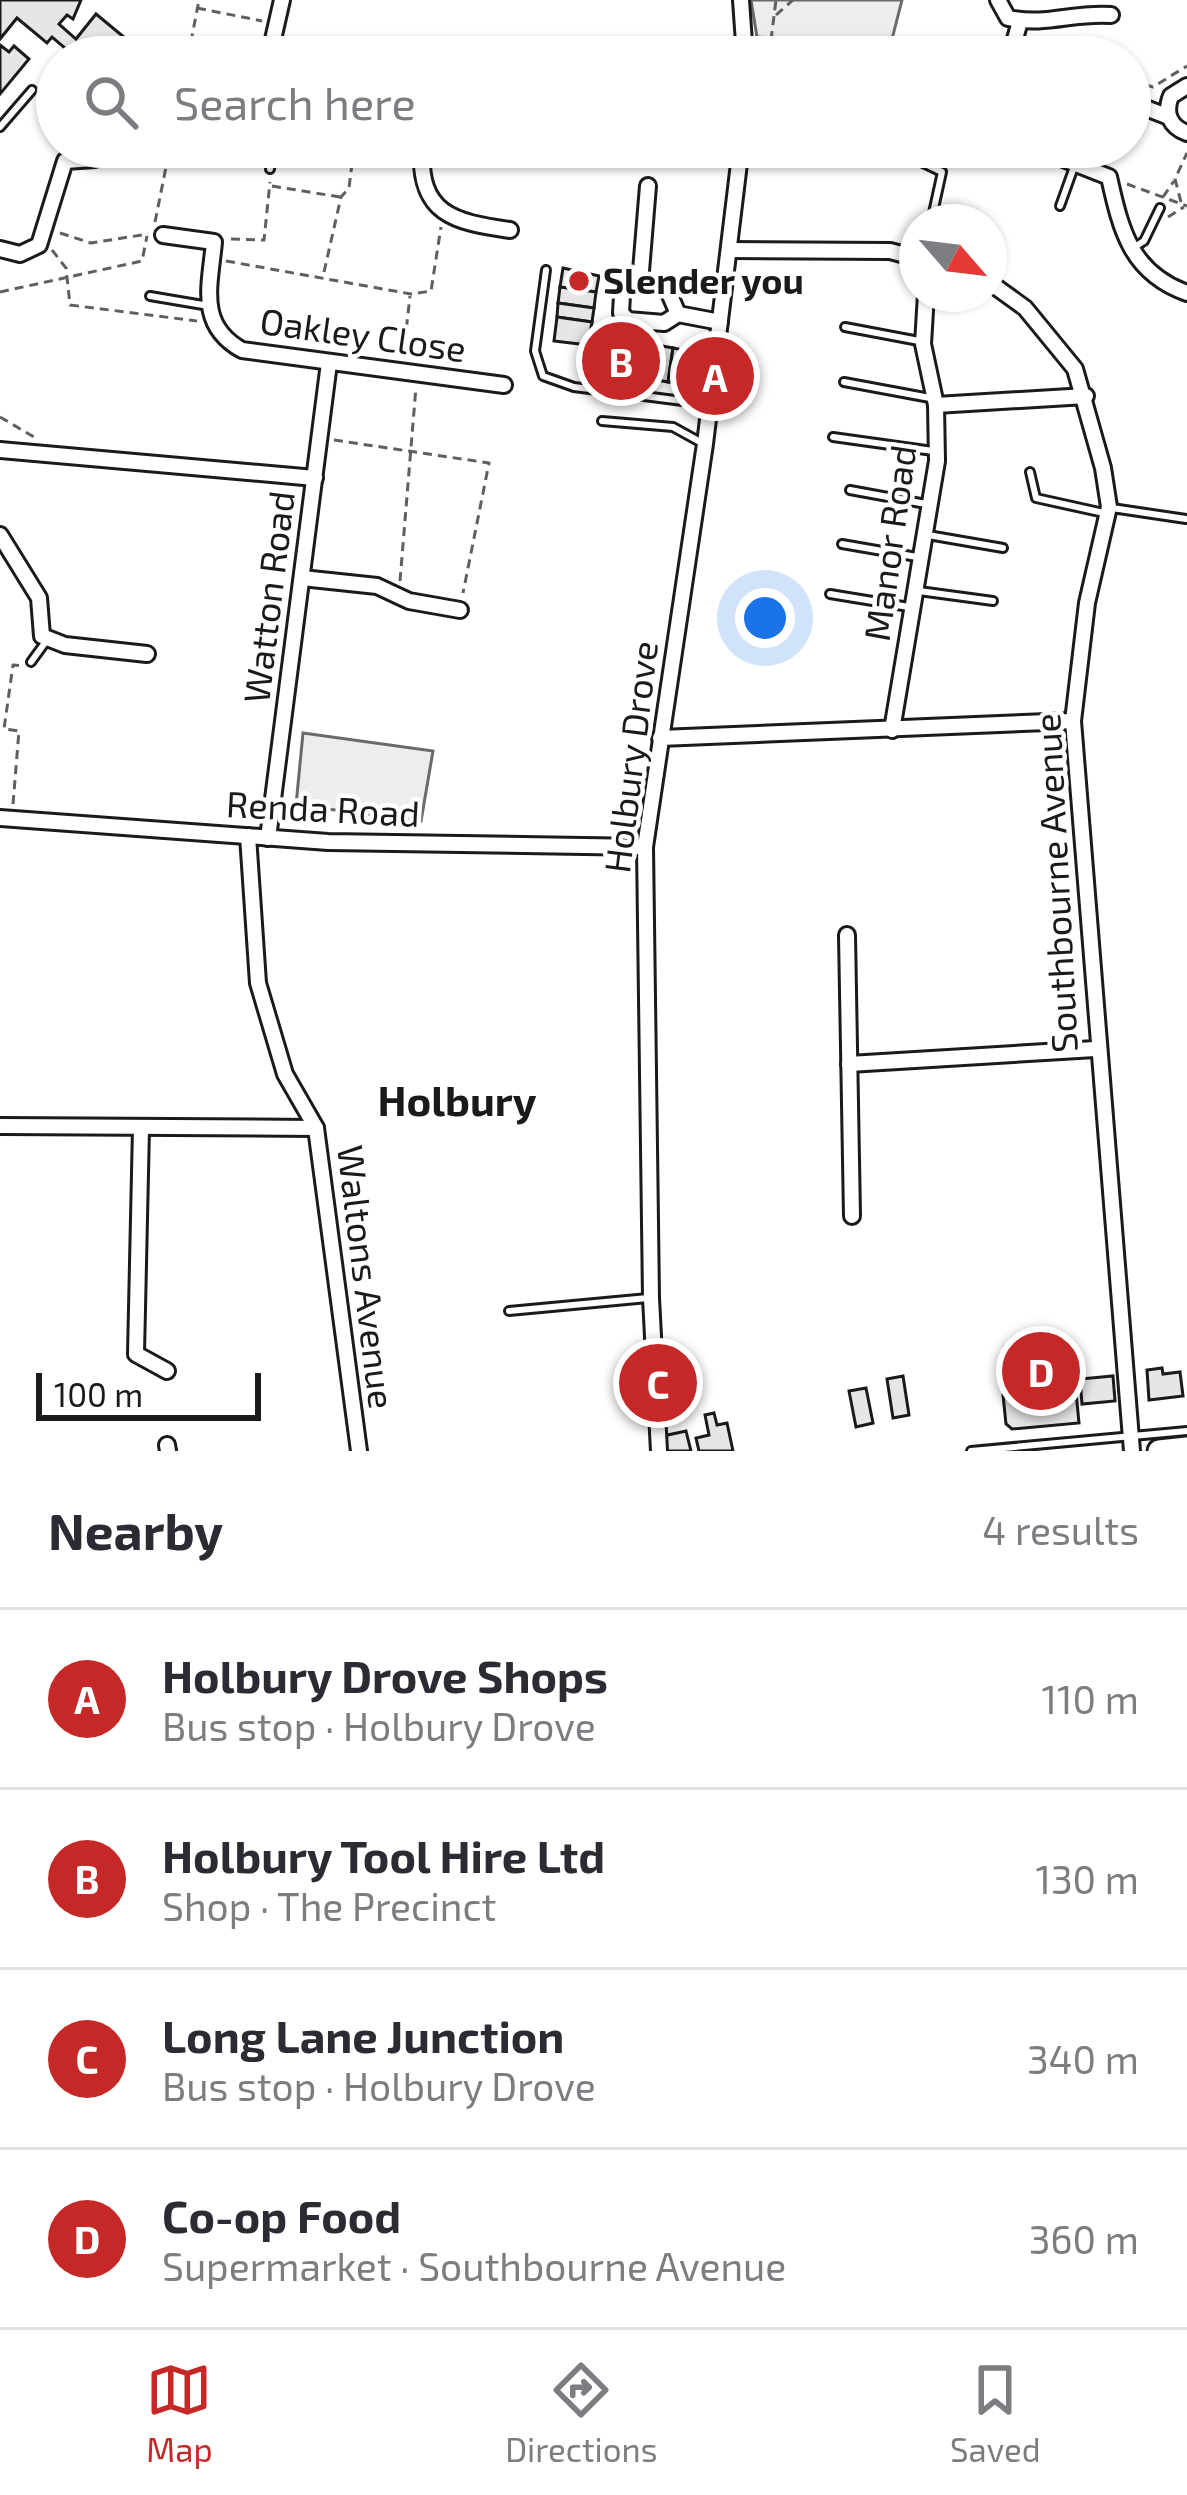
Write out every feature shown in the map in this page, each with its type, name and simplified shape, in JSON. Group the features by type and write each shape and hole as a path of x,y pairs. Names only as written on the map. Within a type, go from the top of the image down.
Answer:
{"main road":[{"path":"1159,1451 1187,1448"}],"street":[{"path":"272,36 282,0"},
{"path":"741,0 744,36"},
{"path":"998,0 1008,18 1040,24 1079,12 1111,15"},
{"path":"1016,36 1021,21"},
{"path":"1151,100 1171,97 1187,86"},
{"path":"1169,117 1171,97"},
{"path":"1151,110 1187,133"},
{"path":"0,249 30,252 44,238 62,168"},
{"path":"423,168 423,182 443,213 469,225 509,230"},
{"name":"Holbury Drove","path":"659,1451 651,1298 644,848 705,444 739,168"},
{"path":"1088,168 1109,177 1130,250 1166,285 1187,293"},
{"path":"640,284 648,186"},
{"path":"154,235 213,251"},
{"path":"729,250 899,253"},
{"name":"Oakley Close","path":"213,251 208,307 212,323 242,350 504,385"},
{"path":"678,314 666,286 640,284 622,295 620,313 628,320 664,323 678,314 720,322"},
{"name":"Southbourne Avenue","path":"1007,297 1052,335 1086,396 1108,511 1087,603 1072,721 1095,1049 1131,1444"},
{"name":"Manor Road","path":"892,730 937,451 935,402 922,342 924,312"},
{"name":"Watton Road","path":"268,838 329,363"},
{"path":"935,402 1086,396"},
{"path":"1,454 315,478"},
{"path":"0,535 39,598 39,628 47,640 147,654"},
{"path":"302,578 377,586 398,596 460,610"},
{"path":"660,738 1072,721"},
{"name":"Renda Road","path":"6,818 268,838 644,848"},
{"name":"Waltons Avenue","path":"248,836 258,982 285,1074 316,1128 359,1451"},
{"path":"847,935 852,1216"},
{"path":"849,1064 1095,1049"},
{"path":"0,1126 316,1128"},
{"path":"141,1128 136,1354 167,1371"}],"lane":[{"path":"0,127 32,90"},
{"path":"934,168 942,172 935,204"},
{"path":"1060,206 1074,168"},
{"path":"1130,250 1144,242 1160,208"},
{"path":"546,269 535,351 543,376 574,387 710,404"},
{"path":"150,296 208,307"},
{"path":"845,327 922,342"},
{"path":"844,382 935,402"},
{"path":"602,422 673,427 705,444"},
{"path":"833,437 937,451"},
{"path":"1030,472 1036,498 1186,519"},
{"path":"850,490 930,504"},
{"path":"925,534 1003,548"},
{"path":"842,544 921,558"},
{"path":"916,590 993,601"},
{"path":"830,594 913,608"},
{"path":"31,662 47,640"},
{"path":"508,1311 651,1298"},
{"path":"971,1451 1131,1444 1187,1431"}],"path":[{"path":"192,36 199,0"},
{"path":"773,36 776,0"},
{"path":"774,17 793,0"},
{"path":"197,8 275,23"},
{"path":"1151,86 1187,66"},
{"path":"1162,197 1187,153"},
{"path":"0,292 142,260 154,235 166,168"},
{"path":"323,275 351,168"},
{"path":"213,251 264,240 270,169"},
{"path":"1109,177 1185,205"},
{"path":"1175,179 1185,205"},
{"path":"270,186 341,197"},
{"path":"1155,219 1178,215 1185,205"},
{"path":"213,251 410,294 431,291 443,213"},
{"path":"154,235 91,243 65,233 44,238 61,258 70,305 212,323"},
{"path":"398,596 410,451 410,294"},
{"path":"0,417 66,457"},
{"path":"320,438 489,463 460,610"},
{"path":"6,818 19,730 4,729 13,664 31,662"}],"shaded area":[{"path":"751,0 902,0 893,36 757,36"},
{"path":"303,733 433,751 421,821 296,805"}],"building":[{"path":"0,0 81,0 73,19 67,15 59,24 73,36 39,36 17,18 0,39"},
{"path":"96,14 123,36 78,36"},
{"path":"0,45 9,52 14,46 29,59 0,94"},
{"name":"Slender you","path":"563,268 599,276 596,292 560,287"},
{"path":"560,287 596,292 594,308 558,303"},
{"path":"558,303 594,308 592,322 557,317"},
{"path":"557,317 592,322 588,345 554,341"},
{"path":"588,338 602,340 596,375 583,373"},
{"path":"602,340 613,342 608,377 596,375"},
{"path":"613,342 635,345 629,386 607,382"},
{"path":"635,345 652,347 647,388 629,386"},
{"path":"657,345 673,348 668,382 651,379"},
{"path":"673,348 688,351 683,384 668,382"},
{"path":"688,351 708,354 703,387 683,384"},
{"path":"1071,1341 1079,1423 1012,1429 1006,1424 1003,1395 1009,1394 1005,1347"},
{"path":"1162,1368 1163,1374 1180,1372 1183,1396 1149,1400 1147,1370"},
{"path":"903,1376 909,1415 893,1418 887,1379"},
{"path":"1113,1376 1115,1401 1082,1404 1080,1379"},
{"path":"866,1388 873,1423 856,1427 849,1391"},
{"path":"714,1413 717,1425 727,1423 733,1451 699,1451 696,1438 709,1435 705,1415"},
{"path":"686,1431 691,1451 667,1451 663,1436"}],"place":[{"name":"Slender you","path":"579,281"},
{"name":"Holbury Tool Hire Ltd","path":"621,361"},
{"name":"Holbury Drove Shops","path":"715,376"},
{"name":"Co-op Food","path":"1041,1371"},
{"name":"Long Lane Junction","path":"658,1383"}],"district":[{"name":"Holbury","path":"457,1101"}]}
